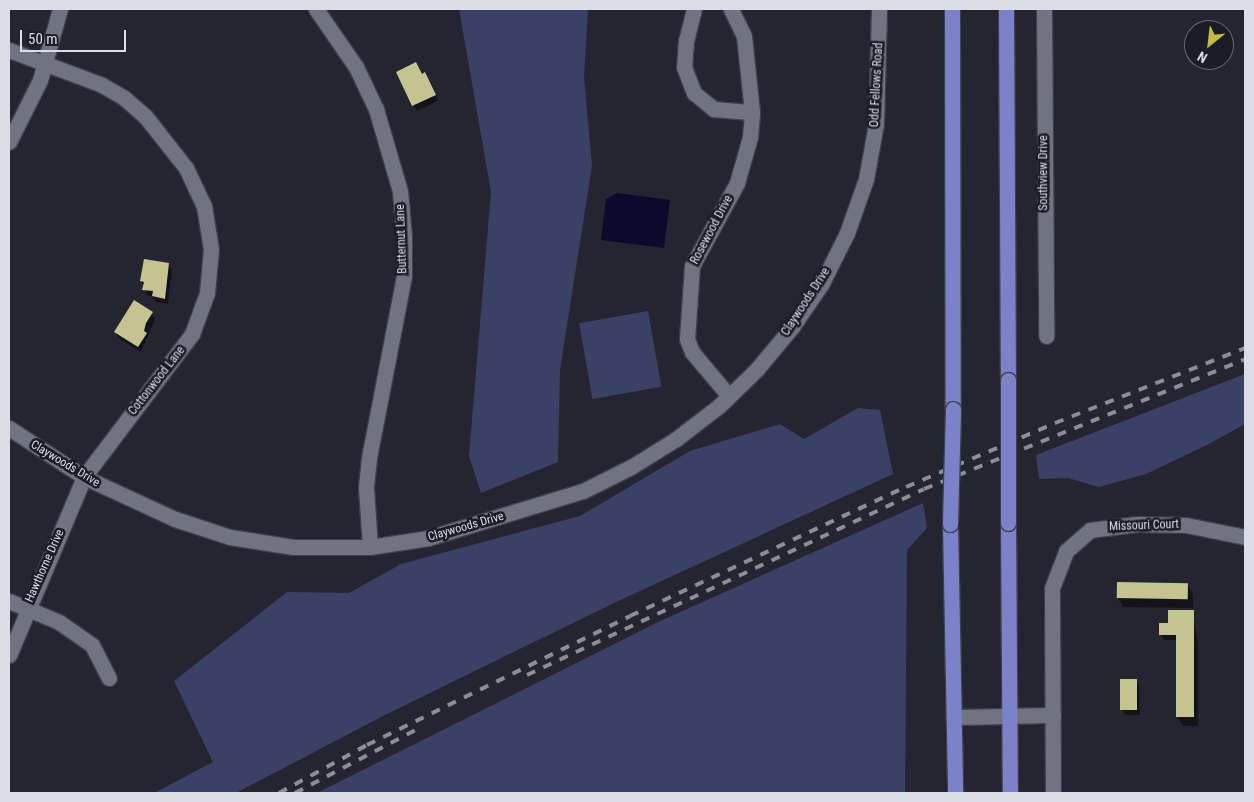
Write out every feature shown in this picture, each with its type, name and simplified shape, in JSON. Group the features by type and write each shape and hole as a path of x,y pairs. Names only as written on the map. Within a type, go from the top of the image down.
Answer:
{"highway":[{"path":"952,9 953,409 950,524 956,717 955,793"},
{"path":"1006,9 1010,793"}],"street":[{"path":"9,142 26,112 45,63 60,9"},
{"name":"Butternut Lane","path":"316,9 356,67 376,109 395,172 404,237 404,276 369,458 366,488 370,547"},
{"path":"694,9 686,40 684,68 694,93 714,109 752,112"},
{"name":"Rosewood Drive","path":"729,396 692,352 687,340 692,266 737,183 750,137 752,112 744,36 731,9"},
{"name":"Odd Fellows Road","path":"841,245 866,179 876,124 879,9"},
{"name":"Southview Drive","path":"1044,9 1046,336"},
{"name":"Cottonwood Lane","path":"9,50 102,85 123,97 145,116 186,168 204,206 210,242 207,293 192,334 84,478"},
{"name":"Claywoods Drive","path":"9,428 84,478 175,519 230,537 293,547 370,547 428,538 583,491 631,467 676,439 729,396 792,328 822,283 841,245"},
{"name":"Hawthorne Drive","path":"9,655 26,608 84,478"},
{"name":"Missouri Court","path":"1053,793 1052,588 1059,563 1074,542 1090,530 1137,524 1186,524 1245,537"},
{"path":"9,601 59,622 92,645 109,678"},
{"path":"956,717 1053,715"}],"shaded area":[{"path":"459,9 588,9 584,77 592,166 560,370 558,462 481,493 469,456 491,192"},
{"path":"617,193 670,200 664,248 601,240 606,199"},
{"path":"648,311 661,387 592,399 579,323"},
{"path":"1245,374 1245,424 1207,445 1146,474 1099,487 1068,478 1039,479 1036,455"},
{"path":"858,408 880,410 893,474 614,603 385,715 236,793 154,793 213,762 174,681 287,592 349,593 401,564 580,516 690,451 780,424 804,439"},
{"path":"923,503 927,528 907,550 905,793 317,793 658,622"}],"building":[{"path":"416,62 422,74 425,72 436,95 412,106 396,72"},
{"path":"144,259 169,263 165,299 152,296 153,291 142,290 144,282 140,281"},
{"path":"134,300 153,312 146,323 144,331 147,333 138,347 114,332"},
{"path":"1117,582 1188,583 1188,599 1117,598"},
{"path":"1168,610 1194,610 1194,717 1176,717 1176,635 1159,635 1159,623 1168,623"},
{"path":"1120,679 1137,679 1137,710 1120,710"}],"railway":[{"path":"279,793 367,745 630,616 906,487 1055,423 1245,348"},
{"path":"527,675 924,489 1245,359"},
{"path":"295,793 421,727"}]}
